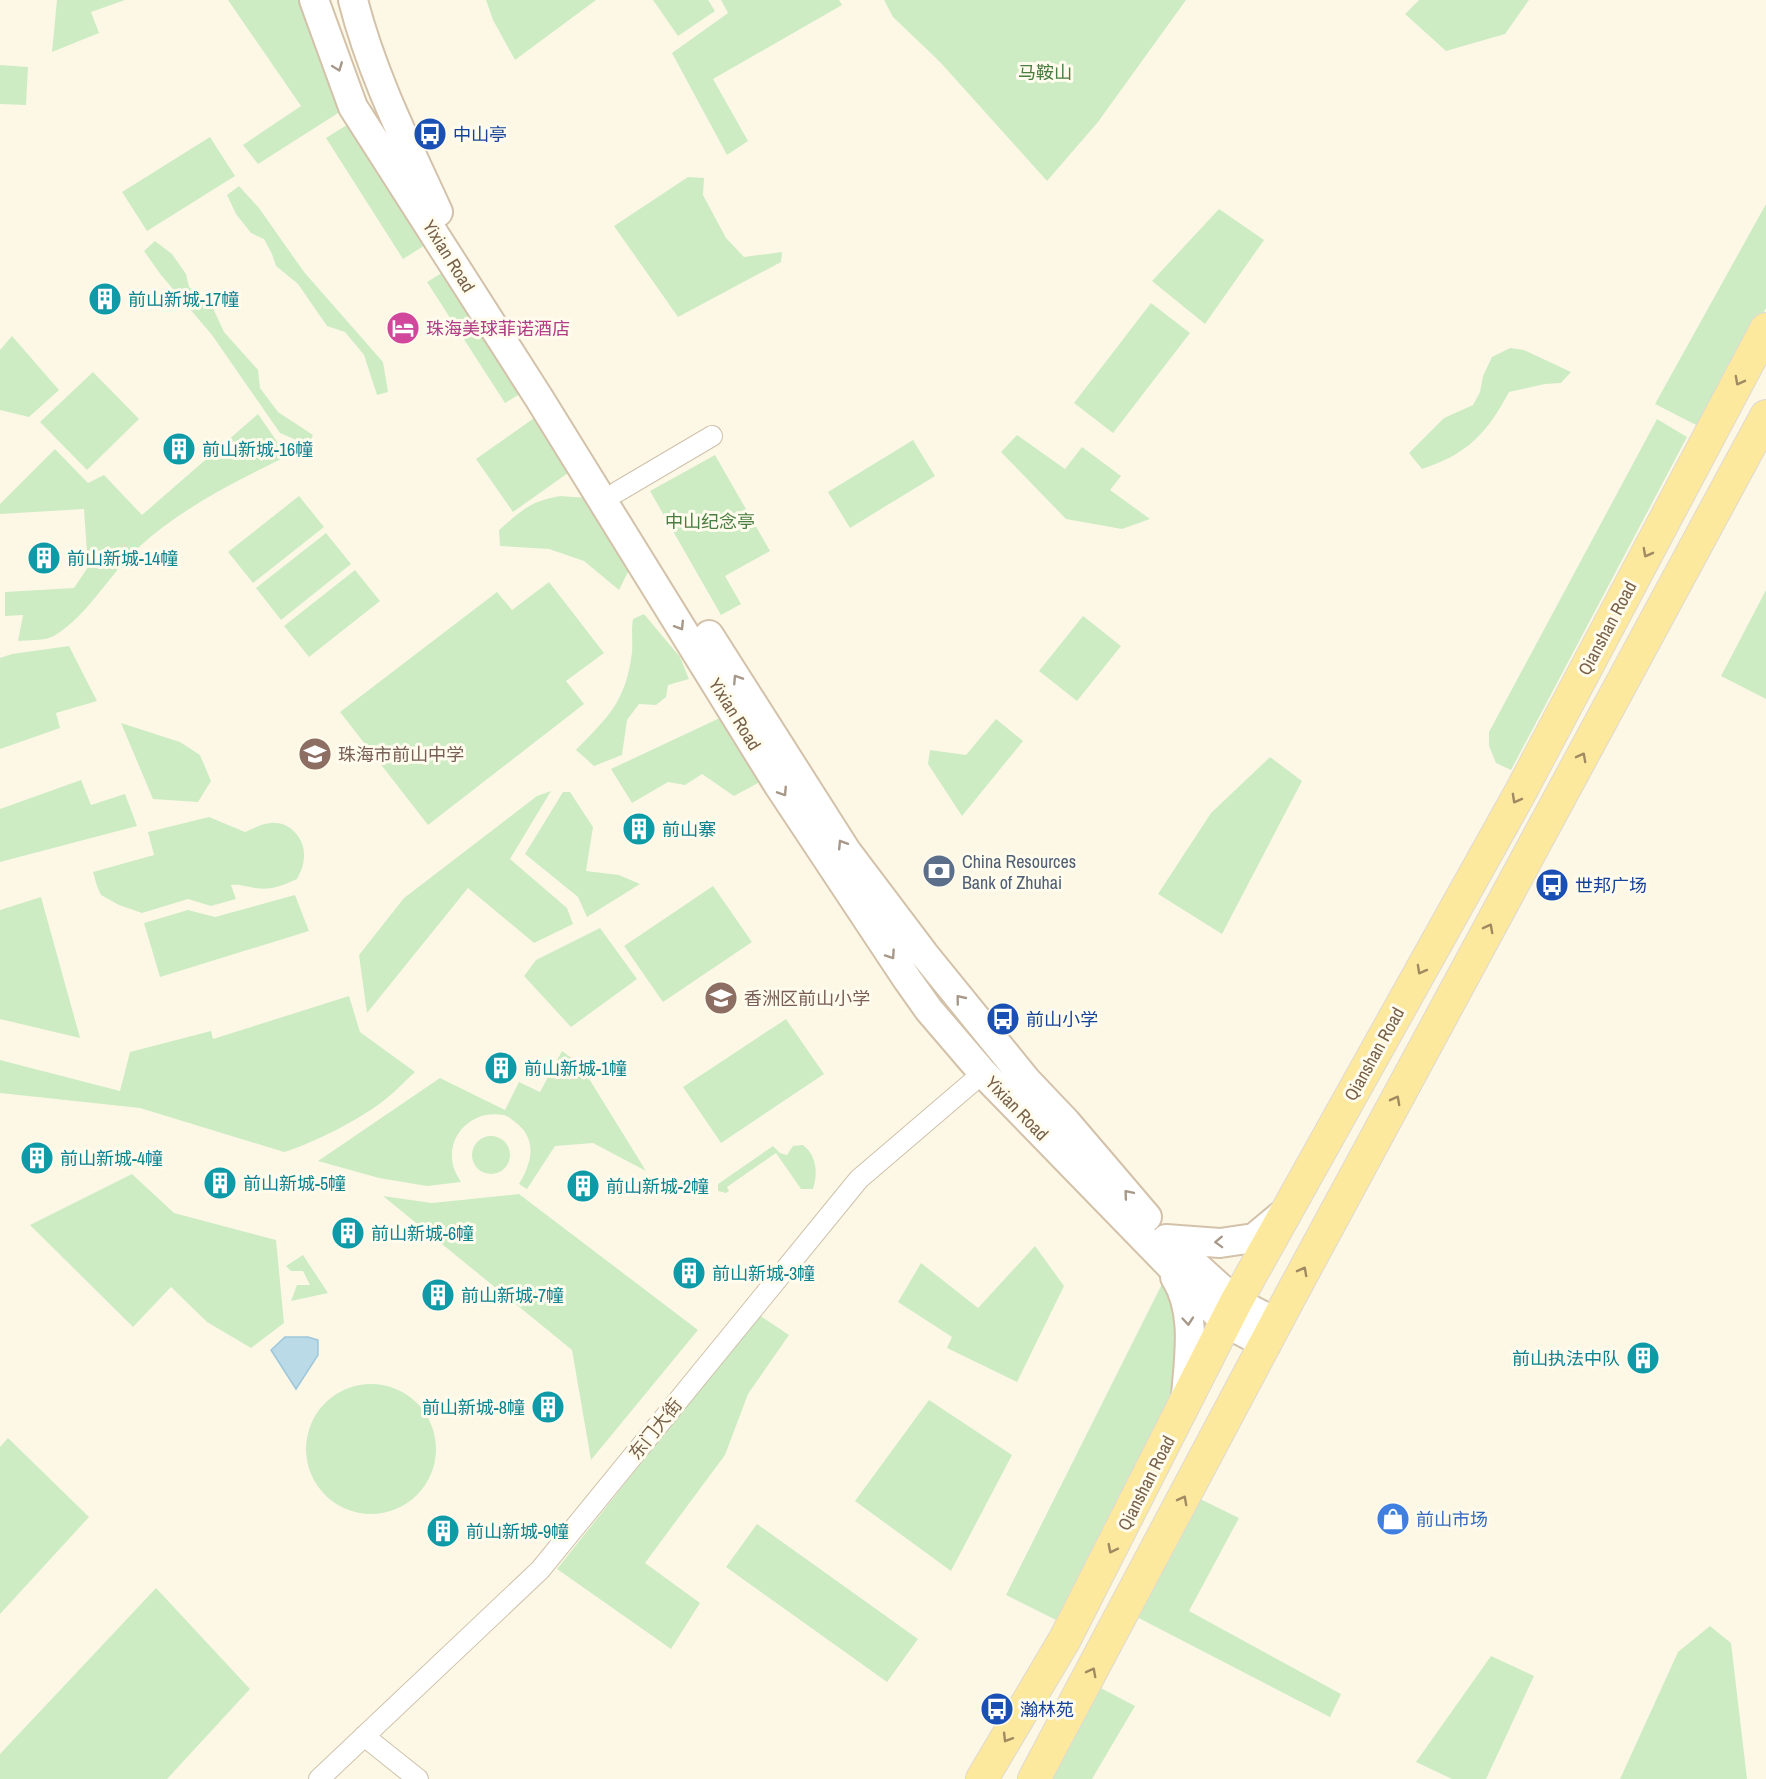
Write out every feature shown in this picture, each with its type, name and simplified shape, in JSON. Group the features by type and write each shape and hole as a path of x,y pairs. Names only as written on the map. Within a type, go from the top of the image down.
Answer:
{"main road":[{"name":"Yixian Road","path":"353,0 364,44 384,95 442,220 847,852 924,954 1027,1081 1066,1122 1161,1245"},
{"name":"Yixian Road","path":"314,4 353,107 539,398 779,786 906,979 929,1010 983,1073 1231,1312 1271,1334"},
{"name":"Qianshan Road","path":"982,1779 1075,1622 1231,1312 1520,793 1766,329"},
{"path":"1034,1779 1766,416"},
{"path":"1186,1404 1191,1352 1186,1299 1161,1245 1220,1243 1254,1238 1288,1210"}],"street":[{"path":"617,492 712,436"},
{"name":"东门大街","path":"319,1779 540,1570 858,1179 983,1073"},
{"path":"364,1736 418,1779"}],"green space":[{"path":"57,0 125,0 91,12 99,33 52,52"},
{"path":"228,0 304,0 346,108 258,164 243,145 301,106"},
{"path":"486,0 596,0 515,60 493,20"},
{"path":"653,0 708,0 715,11 678,36"},
{"path":"721,0 839,0 842,5 713,79 748,141 727,155 672,53 728,13"},
{"name":"马鞍山","path":"884,0 1186,0 1098,122 1047,181 940,62 893,17"},
{"path":"1419,0 1529,0 1505,34 1446,51 1405,14"},
{"path":"0,65 28,67 26,105 0,104"},
{"path":"353,121 430,242 403,259 326,138"},
{"path":"210,137 235,176 147,231 122,192"},
{"path":"688,177 704,178 703,195 726,238 744,257 782,252 781,262 678,317 614,226"},
{"path":"239,186 259,208 304,272 383,362 388,392 377,395 364,355 345,332 327,326 298,284 276,266 264,239 251,233 236,214 227,195"},
{"path":"1766,204 1766,308 1702,428 1655,404"},
{"path":"1219,209 1264,240 1205,324 1152,281"},
{"path":"155,241 172,254 186,274 189,287 212,306 224,332 258,370 260,388 278,412 313,435 308,445 280,433 212,335 161,275 144,251"},
{"path":"450,268 528,389 505,403 427,282"},
{"path":"1151,303 1190,333 1113,433 1074,403"},
{"path":"12,336 59,390 29,417 0,410 0,350"},
{"path":"1510,348 1524,350 1571,372 1561,383 1509,392 1493,419 1464,449 1422,469 1409,453 1444,418 1473,405 1492,357"},
{"path":"93,372 139,419 87,470 40,422"},
{"path":"258,414 287,456 191,507 156,533 128,558 78,617 54,636 41,640 18,641 23,615 5,616 5,592 74,588 88,567 84,509 0,514 0,504 55,449 88,483 104,475 142,515"},
{"path":"537,416 575,468 513,512 476,459"},
{"path":"1657,419 1687,437 1511,770 1496,763 1489,746 1489,732"},
{"path":"1017,435 1065,469 1082,447 1121,476 1110,490 1150,519 1122,529 1066,519 1001,452"},
{"path":"913,440 935,476 850,528 828,492"},
{"name":"中山纪念亭","path":"715,455 770,551 725,576 741,604 721,615 650,491"},
{"path":"299,496 324,527 253,583 228,552"},
{"path":"560,496 588,498 603,517 629,570 619,590 584,561 549,549 500,546 499,530 514,517 533,504"},
{"path":"326,533 351,564 281,620 256,588"},
{"path":"355,570 380,601 309,657 284,626"},
{"path":"549,582 604,653 566,681 584,704 428,825 340,712 497,592 512,610"},
{"path":"1766,590 1766,699 1721,676"},
{"path":"644,614 680,657 689,679 668,685 666,697 656,705 639,704 627,720 622,755 594,766 576,750 607,717 620,696 632,652 633,619"},
{"path":"1083,616 1121,646 1077,701 1039,671"},
{"path":"69,646 97,701 56,713 60,728 0,749 0,658 12,654"},
{"path":"724,716 767,778 734,796 702,774 685,785 668,782 632,803 611,769"},
{"path":"996,719 1023,741 962,816 928,764 930,750 966,755"},
{"path":"121,723 180,742 200,755 211,781 198,802 153,799"},
{"path":"1270,757 1302,781 1222,934 1158,894 1211,813"},
{"path":"81,780 91,805 125,794 137,826 0,862 0,809"},
{"path":"551,791 510,859 567,908 573,924 534,943 468,888 367,1013 359,955 404,898 537,796"},
{"path":"563,792 570,792 593,827 586,871 619,875 640,884 587,917 578,897 525,854"},
{"path":"209,817 245,832 268,823 278,823 290,828 299,838 304,850 303,865 297,879 266,889 231,885 236,899 211,906 188,899 142,913 119,905 101,895 93,872 154,855 148,832"},
{"path":"713,886 752,942 663,1002 624,946"},
{"path":"295,895 309,931 160,977 144,923 188,910 215,917"},
{"path":"41,897 80,1038 0,1019 0,910"},
{"path":"600,928 637,979 571,1027 524,976 536,960"},
{"path":"349,996 360,1032 415,1072 387,1098 352,1122 284,1152 140,1108 0,1093 0,1060 120,1091 130,1052 211,1031 213,1039"},
{"path":"786,1019 824,1074 721,1143 683,1087"},
{"path":"562,1051 580,1064 646,1171 593,1143 555,1146 527,1189 519,1184 530,1160 530,1144 527,1136 515,1122 505,1115 492,1114 472,1120 458,1134 452,1154 456,1174 461,1182 427,1186 379,1178 318,1161 440,1078 505,1110 519,1082 540,1092"},
{"path":"491,1136 504,1142 510,1155 504,1168 491,1174 478,1168 472,1155 478,1142"},
{"path":"803,1145 814,1160 816,1177 813,1189 801,1189 776,1153 727,1187 729,1191 726,1193 718,1191 718,1184 773,1146 780,1153 787,1155 793,1146"},
{"path":"132,1174 174,1213 276,1240 284,1323 251,1348 207,1322 171,1287 133,1327 30,1225"},
{"path":"519,1194 698,1330 591,1460 572,1350 383,1196 432,1203"},
{"path":"1035,1246 1064,1286 1017,1382 947,1348 952,1337 898,1302 921,1263 978,1308"},
{"path":"303,1255 328,1293 291,1301 297,1285 310,1285 303,1271 291,1271 286,1266"},
{"path":"1165,1278 1177,1302 1174,1399 1062,1623 1006,1595"},
{"path":"759,1315 789,1335 748,1394 725,1455 645,1563 700,1603 671,1649 557,1569"},
{"path":"371,1384 396,1389 417,1403 431,1424 436,1449 431,1474 417,1495 396,1509 371,1514 346,1509 325,1495 311,1474 306,1449 311,1424 325,1403 346,1389"},
{"path":"929,1400 1012,1455 951,1571 855,1501"},
{"path":"8,1438 89,1517 0,1614 0,1447"},
{"path":"1192,1495 1239,1518 1189,1611 1341,1694 1330,1717 1131,1614"},
{"path":"757,1524 918,1639 887,1682 726,1567"},
{"path":"156,1588 250,1689 167,1779 0,1779 0,1754"},
{"path":"1710,1626 1731,1643 1747,1779 1620,1779 1678,1652"},
{"path":"1491,1656 1534,1676 1486,1779 1452,1779 1416,1762"},
{"path":"1093,1684 1135,1706 1092,1779 1042,1779"}],"water":[{"path":"285,1337 308,1337 318,1340 318,1355 296,1389 271,1350"}],"place":[{"name":"中山亭","path":"430,134"},
{"name":"前山新城-17幢","path":"105,299"},
{"name":"珠海美球菲诺酒店","path":"403,328"},
{"name":"前山新城-16幢","path":"179,449"},
{"name":"前山新城-14幢","path":"44,558"},
{"name":"珠海市前山中学","path":"315,754"},
{"name":"前山寨","path":"639,829"},
{"name":"China Resources Bank of Zhuhai","path":"939,871"},
{"name":"世邦广场","path":"1552,885"},
{"name":"香洲区前山小学","path":"721,998"},
{"name":"前山小学","path":"1003,1019"},
{"name":"前山新城-1幢","path":"501,1068"},
{"name":"前山新城-4幢","path":"37,1158"},
{"name":"前山新城-5幢","path":"220,1183"},
{"name":"前山新城-2幢","path":"583,1186"},
{"name":"前山新城-6幢","path":"348,1233"},
{"name":"前山新城-3幢","path":"689,1273"},
{"name":"前山新城-7幢","path":"438,1295"},
{"name":"前山执法中队","path":"1643,1358"},
{"name":"前山新城-8幢","path":"548,1407"},
{"name":"前山市场","path":"1393,1519"},
{"name":"前山新城-9幢","path":"443,1531"},
{"name":"瀚林苑","path":"997,1709"}]}
